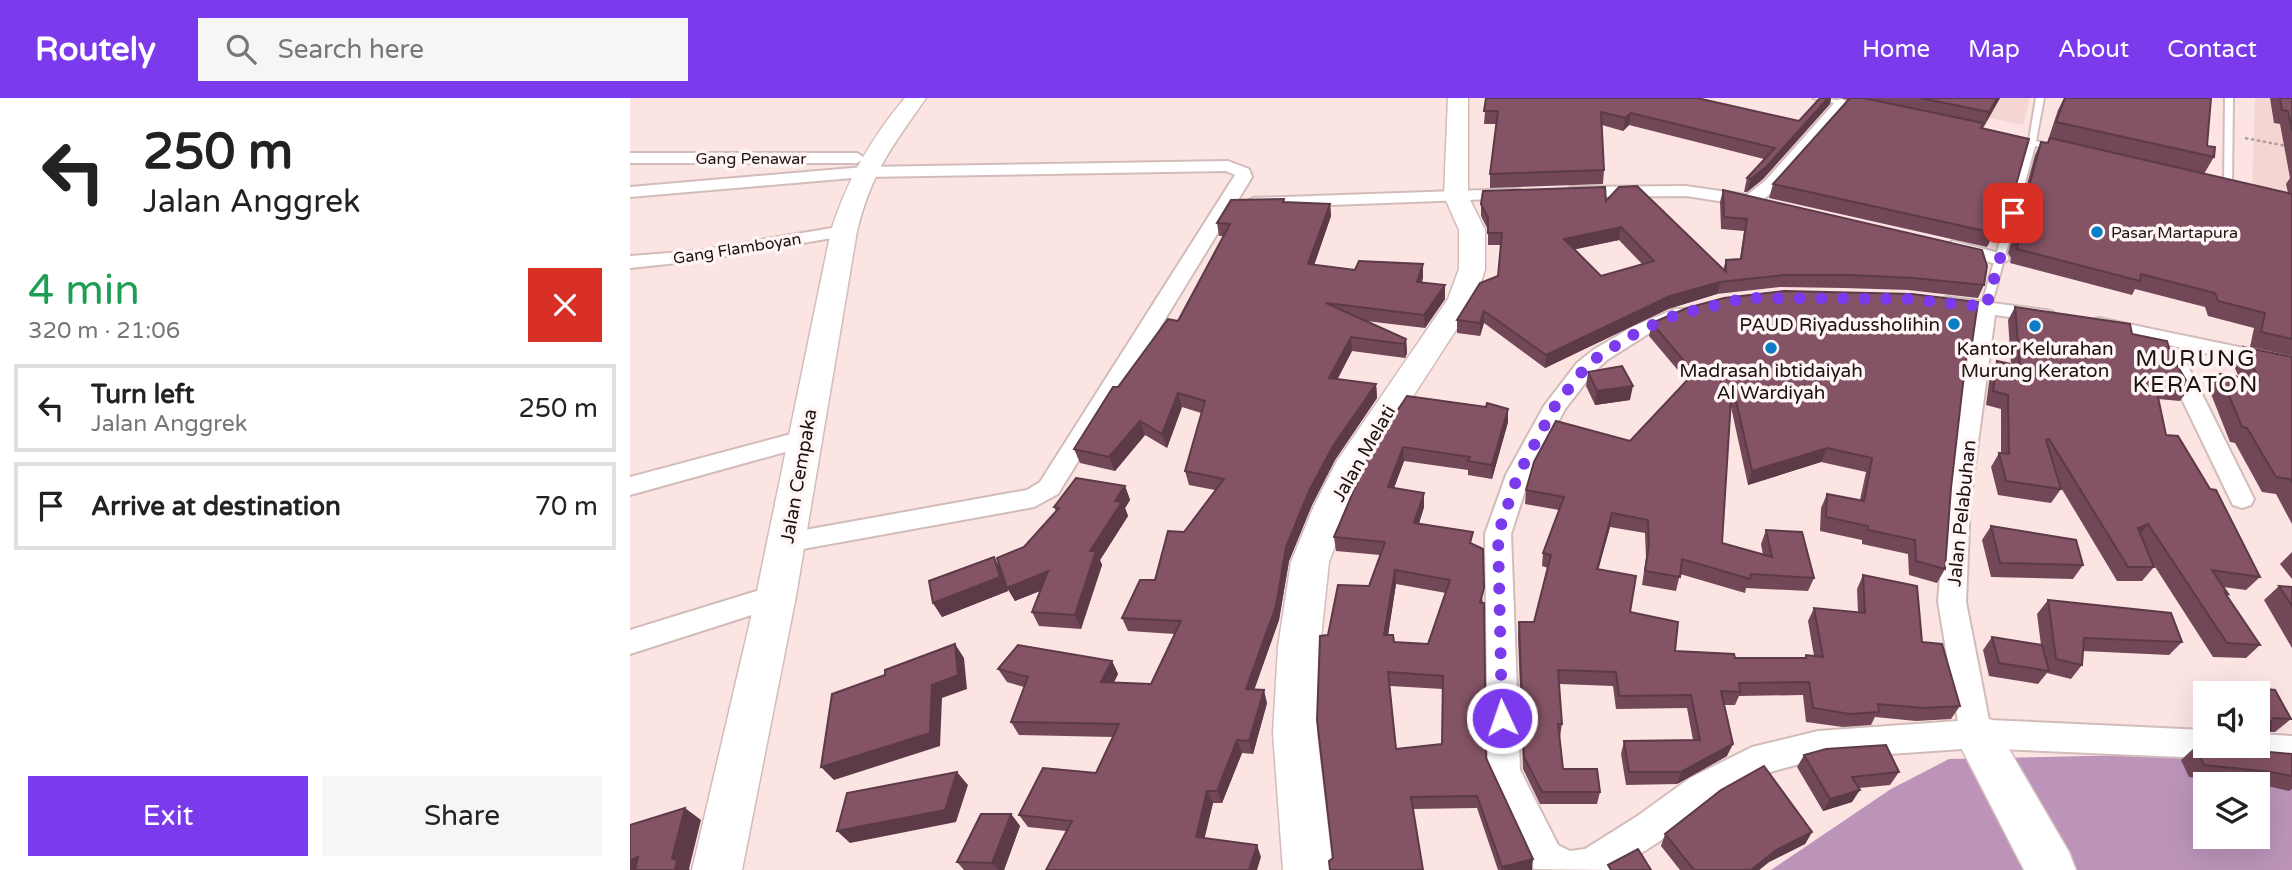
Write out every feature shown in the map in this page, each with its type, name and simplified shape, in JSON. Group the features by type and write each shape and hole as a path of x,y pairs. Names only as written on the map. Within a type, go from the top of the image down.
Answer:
{"street":[{"name":"Jalan Cempaka","path":"717,870 776,596 844,231 854,193 868,165 885,134 916,98"},
{"name":"Jalan Melati","path":"1308,870 1294,733 1299,647 1310,562 1332,506 1354,461 1462,299 1472,269 1472,230 1457,196 1458,98"},
{"path":"1751,201 1849,105"},
{"name":"Gang Penawar","path":"630,158 868,165"},
{"path":"630,192 868,165 1228,166 1237,169 1244,177 1049,488 1034,498 786,542"},
{"path":"1227,204 1686,191 1777,207"},
{"name":"Gang Flamboyan","path":"630,262 696,256 844,231"},
{"path":"1936,242 2000,259"},
{"path":"1920,300 1986,307 2162,336 2292,365"},
{"path":"1707,305 1641,330 1600,355 1585,368 1555,406 1518,475 1498,534 1504,771 1546,857 1567,869 1590,866 1648,829 1702,789 1752,762 1818,744 2193,744"},
{"name":"Jalan Pelabuhan","path":"1982,745 1952,602 1958,502 1986,307"},
{"path":"2162,336 2242,499"},
{"path":"630,486 806,438"},
{"path":"630,642 776,596"},
{"path":"1982,745 2052,870"},
{"path":"2270,749 2292,751"}],"lane":[{"path":"1817,98 1849,105"},
{"path":"1986,307 2032,143 2040,98"},
{"path":"2228,188 2229,98"},
{"path":"2005,137 2071,151"},
{"path":"2215,185 2246,192"}],"path":[{"path":"2228,135 2292,147"}],"shaded area":[{"path":"1893,98 2030,98 2023,125"},
{"path":"2255,98 2292,98 2292,204 2252,194"},
{"path":"2178,754 2193,755 2193,758 2292,761 2292,870 1771,870 1891,789 1949,759"}],"building":[{"path":"1486,98 1697,98 1799,121 1820,98 1828,98 1767,166 1751,179 1747,178 1775,148 1631,113 1625,118 1601,112 1604,170 1490,174 1498,111 1484,111"},
{"path":"1850,98 1863,98 1983,123 1981,128 2029,139 2008,213 2006,190 2002,190 1994,233 1773,184"},
{"path":"1921,98 1997,98 1989,112"},
{"path":"2065,98 2211,98 2207,146 2215,147 2214,157 2056,122"},
{"path":"2280,98 2292,98 2292,131 2288,111 2282,110"},
{"path":"2050,138 2292,194 2292,339 2261,332 2265,313 2218,301 2215,293 2141,274 2140,281 2017,249 2015,239 2041,142 2048,143"},
{"path":"1637,186 1726,272 1726,260 1741,259 1747,219 1724,217 1723,190 1982,250 1987,266 1984,285 1849,275 1784,275 1720,282 1670,296 1546,355 1484,311 1480,323 1457,320 1480,283 1498,276 1502,233 1488,233 1488,218 1481,204 1483,191 1605,187 1606,201 1619,187","holes":["1621,227 1654,261 1601,276 1564,239"]},
{"path":"1284,199 1283,202 1330,204 1308,264 1355,270 1359,261 1423,264 1417,282 1445,285 1424,315 1326,303 1406,339 1404,344 1351,337 1329,378 1376,384 1333,446 1309,491 1286,547 1276,606 1246,689 1264,690 1249,741 1237,740 1217,791 1207,791 1196,837 1257,845 1249,870 1046,870 1072,821 1019,815 1043,768 1096,773 1119,724 1011,722 1028,677 998,669 1018,645 1112,661 1101,682 1151,684 1181,621 1122,618 1140,580 1155,580 1168,531 1184,532 1224,479 1185,471 1205,401 1178,393 1162,434 1140,421 1109,457 1074,449 1113,387 1118,387 1168,319 1178,321 1230,224 1217,223 1231,200"},
{"path":"1784,291 1912,294 1978,302 1971,350 1968,340 1951,488 1945,569 1916,561 1915,540 1826,517 1827,494 1864,501 1872,458 1827,448 1752,471 1732,383 1722,543 1772,557 1766,530 1802,532 1814,578 1751,574 1750,579 1682,559 1680,577 1645,571 1649,544 1648,520 1612,513 1597,569 1636,576 1630,612 1678,622 1675,651 1734,654 1735,658 1806,658 1806,655 1823,657 1814,608 1865,613 1863,575 1917,586 1922,642 1942,644 1960,706 1925,708 1878,704 1879,712 1850,714 1813,708 1809,682 1739,683 1740,692 1721,691 1733,744 1681,772 1629,772 1624,741 1700,740 1691,695 1619,696 1616,672 1558,670 1562,724 1558,724 1563,769 1597,769 1600,792 1542,792 1524,757 1519,622 1534,622 1551,555 1543,553 1564,497 1526,490 1534,462 1556,421 1630,441 1694,373 1652,323 1687,308 1724,298"},
{"path":"2015,307 2130,324 2132,334 2167,341 2171,355 2190,387 2155,383 2166,435 2178,436 2210,489 2216,490 2260,577 2212,570 2260,645 2227,643 2148,524 2138,528 2154,567 2128,567 2049,439 2046,440 2061,489 2006,481 1999,453 2009,454 2008,395 1993,391 1997,361 2020,366"},
{"path":"2244,347 2292,357 2292,483 2290,479 2276,477 2247,428 2242,427 2220,374 2259,380"},
{"path":"1622,366 1633,386 1597,391 1588,372"},
{"path":"1407,396 1486,407 1487,403 1508,409 1492,465 1468,461 1470,457 1403,447 1388,487 1424,493 1414,523 1473,532 1470,543 1483,549 1484,588 1480,603 1484,603 1486,758 1533,859 1502,867 1477,796 1411,797 1423,870 1330,870 1329,861 1333,858 1317,720 1320,636 1328,635 1338,585 1369,586 1385,542 1334,537 1371,450","holes":["1395,570 1450,580 1428,644 1394,642 1393,635 1384,635","1388,672 1443,676 1442,744 1396,749"]},
{"path":"1076,478 1125,486 1115,501 1122,502 1090,551 1096,551 1075,615 1032,612 1048,571 1007,588 997,558 1024,547 1059,508 1054,507"},
{"path":"1991,526 2076,540 2083,565 2000,563"},
{"path":"994,557 1000,577 933,603 929,581"},
{"path":"2279,586 2292,587 2292,606"},
{"path":"2048,600 2171,613 2182,642 2084,638 2082,665 2056,659"},
{"path":"1992,637 2042,645 2049,671 1999,663"},
{"path":"955,644 958,675 932,685 930,733 821,767 832,694 885,675 885,670"},
{"path":"2270,689 2275,690 2291,719 2274,718 2271,721 2271,730"},
{"path":"1886,745 1899,772 1852,777 1860,790 1830,799 1804,755 1826,749"},
{"path":"2270,752 2292,754 2292,776 2271,772 2204,765 2200,758 2270,758"},
{"path":"1764,766 1812,832 1776,850 1751,870 1694,870 1665,834 1721,790"},
{"path":"957,772 945,810 837,831 847,793"},
{"path":"685,808 672,858 677,861 675,870 635,870 638,857 630,860 630,825"},
{"path":"981,814 1011,814 992,863 957,862"},
{"path":"1638,849 1651,870 1611,870 1608,865"}],"place":[{"name":"Pasar Martapura","path":"2097,232"},
{"name":"PAUD Riyadussholihin","path":"1954,324"},
{"name":"Kantor Kelurahan Murung Keraton","path":"2035,326"},
{"name":"Madrasah ibtidaiyah Al Wardiyah","path":"1771,348"}],"district":[{"name":"MURUNG KERATON","path":"2196,371"}],"route":[{"path":"1502,718 1498,534 1518,475 1555,406 1585,368 1600,355 1641,330 1695,308 1746,298 1780,296 1907,299 1986,307 2013,213"}]}
